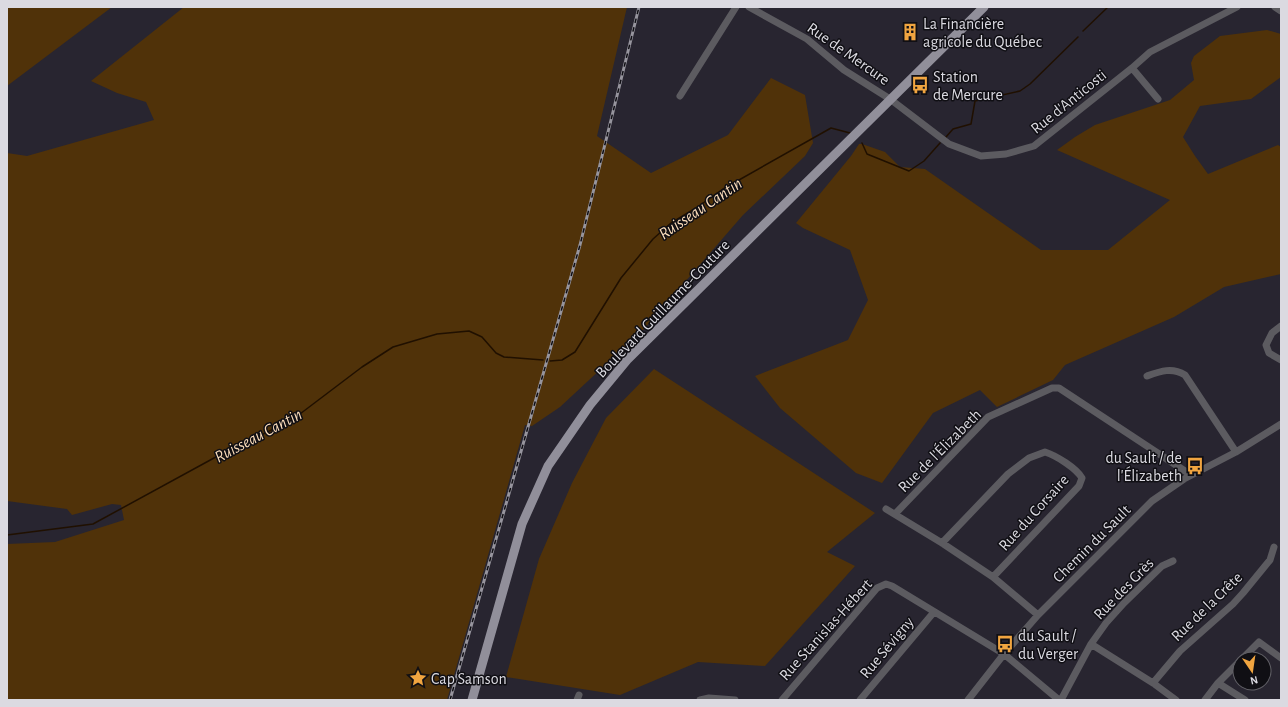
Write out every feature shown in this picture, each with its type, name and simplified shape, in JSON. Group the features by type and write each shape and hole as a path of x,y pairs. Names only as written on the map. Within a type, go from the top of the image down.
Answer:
{"main road":[{"name":"Boulevard Guillaume-Couture","path":"472,700 522,524 548,466 586,411 628,359 984,7"}],"street":[{"path":"680,96 736,7"},
{"name":"Rue de Mercure","path":"749,7 807,39 844,70 890,99"},
{"name":"Rue d'Anticosti","path":"890,99 949,144 981,156 1006,154 1034,146 1150,52 1237,7"},
{"path":"1275,7 1281,11"},
{"path":"1132,68 1158,99"},
{"path":"1281,326 1272,333 1266,345 1269,353 1281,360"},
{"path":"1147,376 1169,370 1178,370 1185,375 1236,452"},
{"name":"Rue de l'Élizabeth","path":"895,514 988,417 1052,388 1059,388 1191,475"},
{"name":"Chemin du Sault","path":"968,700 1004,654 1038,615 1152,501 1191,475 1236,452 1281,424"},
{"name":"Rue du Corsaire","path":"942,542 1008,474 1029,458 1046,452 1054,456 1079,474 1082,478 1079,486 993,576"},
{"path":"886,509 942,542 993,576 1038,615"},
{"name":"Rue de la Crête","path":"1153,683 1180,651 1233,604 1243,593 1270,560 1274,547"},
{"name":"Rue des Grès","path":"1060,700 1091,644 1106,623 1162,566 1173,561"},
{"name":"Rue Stanislas-Hébert","path":"782,700 877,588 886,584 892,586 1004,654 1060,700"},
{"name":"Rue Sévigny","path":"860,700 934,612"},
{"path":"1250,651 1259,642 1271,651"},
{"path":"1091,644 1153,683 1176,700"},
{"path":"1272,651 1281,658"},
{"path":"1205,700 1218,683 1232,669"},
{"path":"1218,683 1245,700"},
{"path":"700,700 709,698 735,700"}],"shaded area":[{"path":"8,7 112,7 7,86"},
{"path":"184,7 627,7 597,136 651,173 728,135 771,78 805,95 813,143 805,156 743,215 645,328 560,407 532,426 525,425 447,700 7,700 7,544 55,542 124,520 121,505 112,504 72,515 67,509 7,501 7,153 27,156 154,120 146,102 117,93 91,81"},
{"path":"1267,30 1281,34 1281,77 1251,99 1200,106 1183,137 1208,174 1278,145 1281,147 1281,274 1224,287 1174,317 1065,365 1053,380 997,407 980,390 933,413 882,483 856,473 780,408 755,376 848,340 868,300 850,250 803,228 796,223 851,156 859,144 885,152 900,167 925,169 1041,250 1108,250 1170,200 1057,150 1095,125 1170,100 1194,80 1191,63 1194,56 1220,36"},
{"path":"654,369 875,513 827,552 855,566 765,666 698,662 620,695 506,677 539,559 572,483 606,418"}],"waterway":[{"name":"Ruisseau Cantin","path":"1083,31 1108,7"},
{"name":"Ruisseau Cantin","path":"946,137 953,129 971,124 975,101 1020,91 1030,84 1078,37"},
{"name":"Ruisseau Cantin","path":"550,361 562,360 575,352 621,278 653,239 671,223 723,189 831,128 850,133"},
{"name":"Ruisseau Cantin","path":"862,143 867,154 909,171 924,161 940,143"},
{"name":"Ruisseau Cantin","path":"7,535 93,524 214,458 292,420 362,367 393,347 437,334 469,331 482,337 496,353 504,357 543,360"}],"railway":[{"path":"450,700 580,245 639,7"}],"place":[{"name":"La Financière agricole du Québec","path":"910,32"},
{"name":"Station de Mercure","path":"920,85"},
{"name":"du Sault / de l'Élizabeth","path":"1195,466"},
{"name":"du Sault / du Verger","path":"1005,644"},
{"name":"Cap Samson","path":"418,678"}]}
